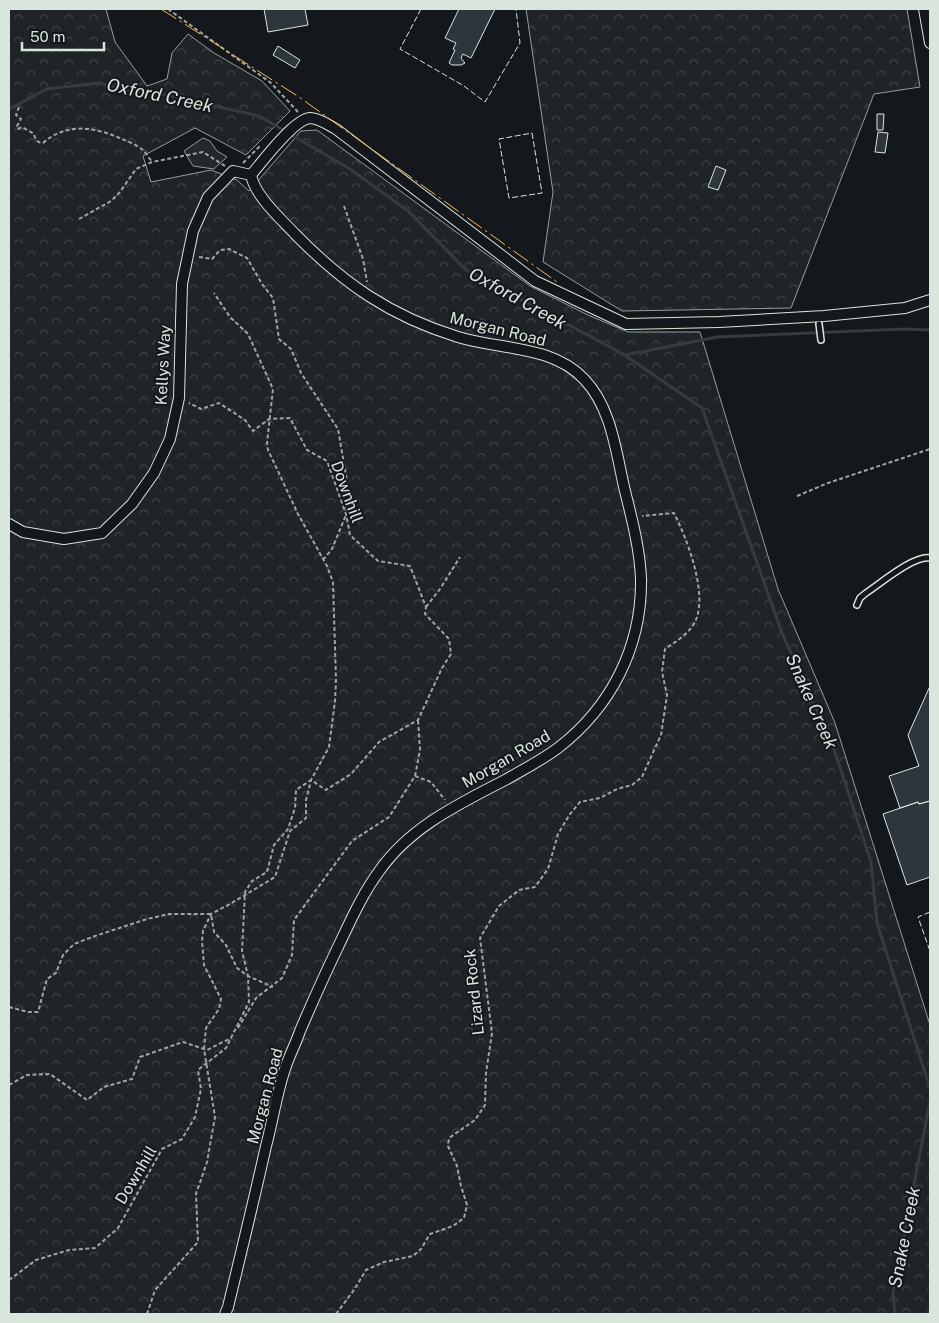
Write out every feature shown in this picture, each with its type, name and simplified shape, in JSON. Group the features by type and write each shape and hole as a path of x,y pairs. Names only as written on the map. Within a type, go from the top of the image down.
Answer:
{"street":[{"path":"924,9 930,43"},
{"path":"232,171 251,175 276,144 296,126 304,120 312,118 320,120 336,129 534,281 626,324 719,322 824,316 905,308 930,300"},
{"name":"Kellys Way","path":"9,524 23,532 64,539 102,532 132,504 154,473 170,439 179,398 182,284 193,231 208,197 232,171"},
{"name":"Morgan Road","path":"225,1314 285,1067 323,978 356,909 379,870 397,849 416,832 450,809 535,764 557,749 594,715 614,687 630,652 641,601 641,575 632,518 604,410 596,394 582,377 556,360 538,353 460,338 409,319 380,304 328,267 293,232 258,192 253,184 251,175"}],"lane":[{"path":"819,324 821,340"},
{"path":"857,605 860,598 866,593 915,560 930,558"}],"path":[{"path":"168,9 271,83 297,111 312,118"},
{"path":"19,106 16,115 21,119 17,126 18,128 22,127 34,134 40,143 43,143 50,136 76,128 96,129 126,140 143,150 152,162"},
{"path":"80,219 111,201 120,192 136,169 152,162 202,152 232,171 262,144"},
{"path":"344,206 363,259 367,278 366,295"},
{"path":"188,253 200,258 212,259 220,250 229,249 247,258 262,284 273,298 279,339 291,349 301,373 338,429 347,481 346,514 332,549 323,560"},
{"path":"9,1006 28,1012 38,1012 47,979 56,973 63,955 74,944 147,919 169,914 211,914 275,876 290,831 306,818 306,800 311,780 329,747 336,680 334,582 298,514 268,450 267,442 273,389 248,334 230,317 214,293"},
{"path":"179,398 201,409 219,403 245,420 253,431 270,418"},
{"name":"Downhill","path":"270,418 290,418 307,450 327,461 346,514 350,535 378,561 410,566 426,607 425,614 449,639 450,654 418,720"},
{"path":"797,496 828,483 930,449"},
{"name":"Lizard Rock","path":"336,1314 366,1270 384,1262 413,1256 421,1249 430,1234 453,1226 464,1218 467,1206 458,1166 448,1146 449,1138 475,1120 485,1105 486,1073 492,1033 480,938 499,906 519,890 535,887 548,869 558,834 580,802 600,798 617,789 632,785 642,777 661,734 667,695 662,672 665,649 684,636 696,618 700,601 697,579 685,536 674,513 632,518"},
{"path":"426,607 460,557"},
{"path":"9,1085 27,1075 50,1074 87,1100 104,1087 132,1079 140,1057 183,1042 207,1050 232,1037 256,998 282,978 292,954 294,920 352,842 389,817 415,776 420,750 418,720 379,742 350,774 326,790 311,780"},
{"path":"415,776 431,782 450,809"},
{"path":"205,1064 226,1048 249,1002 248,976 242,951 245,892 252,881 267,872 274,845 288,829 294,808 296,790 311,780"},
{"path":"211,914 214,932 226,945 236,968 248,976 273,986"},
{"path":"147,1314 155,1290 198,1242 196,1194 207,1162 215,1117 204,1049 206,1028 219,1009 221,999 204,965 203,931 211,914"},
{"name":"Downhill","path":"9,1280 36,1260 69,1250 95,1248 118,1228 162,1149 182,1139 195,1117 201,1089 198,1070 205,1064"}],"green space":[{"path":"9,9 106,9 115,42 147,86 167,79 172,53 188,34 214,53 262,81 290,111 246,155 195,128 143,156 151,182 211,170 237,180 249,191 301,131 317,130 530,286 588,315 628,332 700,332 778,589 835,723 930,1025 930,1314 9,1314"},
{"path":"526,9 907,9 920,87 874,94 791,308 622,311 543,262 553,192"}],"shaded area":[{"path":"203,138 210,141 217,151 227,157 214,169 193,166 184,151"}],"building":[{"path":"264,9 305,9 308,25 268,32"},
{"path":"459,9 495,9 471,58 463,54 461,58 465,63 452,65 449,63 456,43 445,38"},
{"path":"278,46 300,60 295,68 273,55"},
{"path":"877,114 884,114 883,130 877,130"},
{"path":"878,132 888,133 885,153 875,152"},
{"path":"716,166 726,170 718,190 708,187"},
{"path":"930,686 930,801 919,804 918,802 900,808 889,776 919,766 908,735"},
{"path":"930,801 930,877 907,885 883,814 918,802 919,804"}],"waterway":[{"name":"Oxford Creek","path":"9,109 47,89 99,83 130,92 152,92 259,116 350,169 408,211 466,270 625,355 717,337 906,329 930,330"},
{"name":"Snake Creek","path":"626,356 702,408 782,633 834,749 871,862 877,923 930,1088"},
{"name":"Snake Creek","path":"895,1314 893,1294 930,1101"}],"fence":[{"path":"421,9 400,49 464,86 485,102 520,43 516,9"},
{"path":"532,133 542,193 509,198 499,139 532,133"},
{"path":"930,912 918,917 930,951"}],"power":[{"path":"161,9 299,97 557,282"}]}
